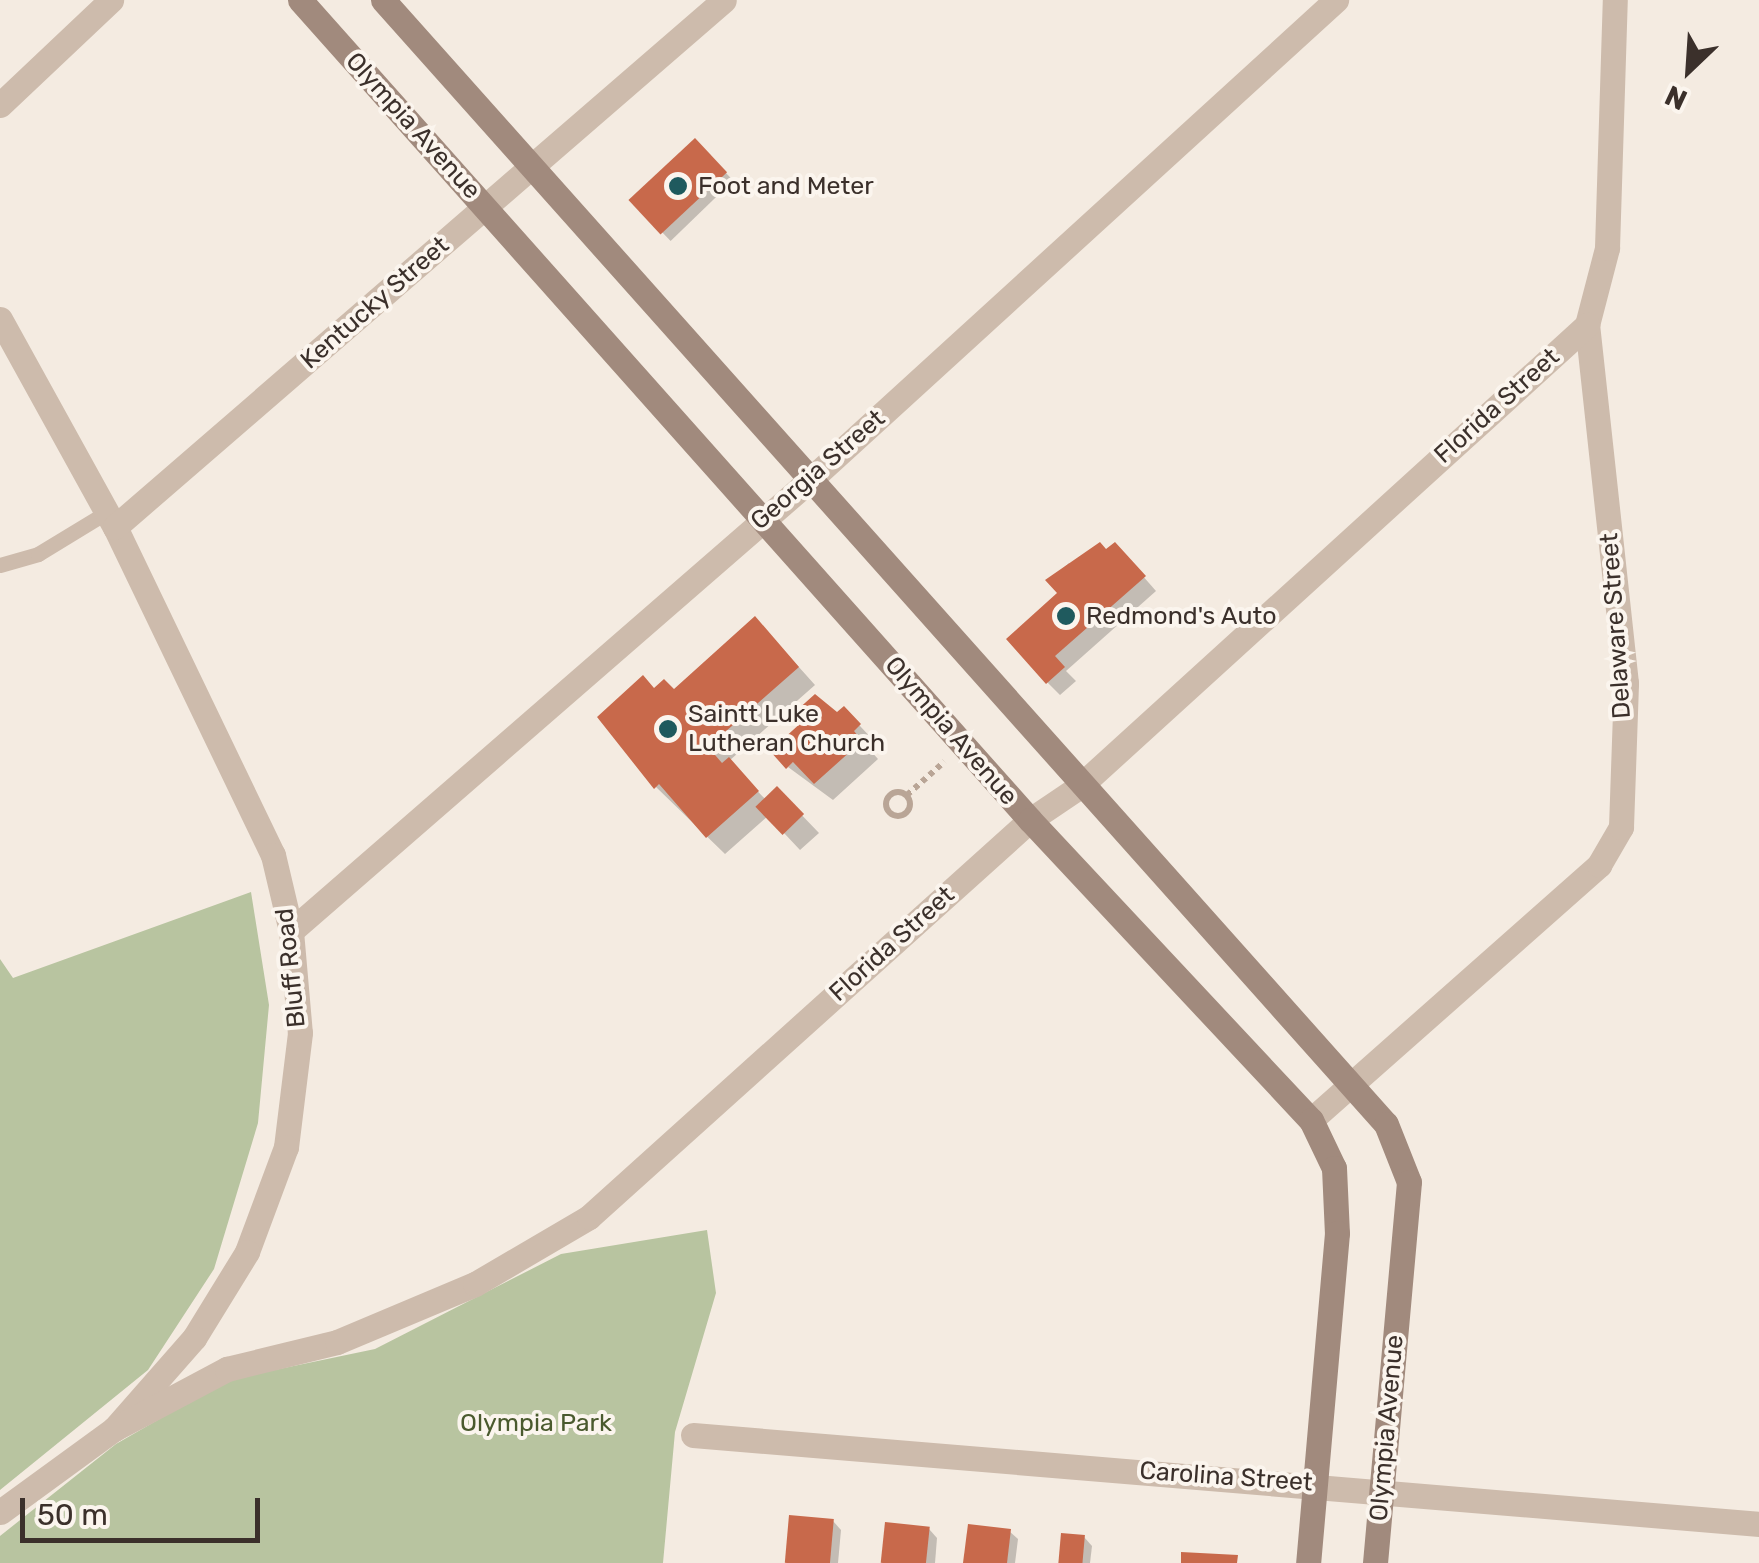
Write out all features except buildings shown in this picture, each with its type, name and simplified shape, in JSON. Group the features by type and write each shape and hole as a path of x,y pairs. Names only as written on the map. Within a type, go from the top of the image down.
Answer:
{"main road":[{"name":"Olympia Avenue","path":"300,0 1030,820 1311,1120 1334,1168 1336,1233 1308,1563"},
{"name":"Olympia Avenue","path":"382,0 1080,786 1386,1124 1409,1182 1375,1563"}],"street":[{"path":"0,105 111,0"},
{"name":"Kentucky Street","path":"111,520 532,172 724,0"},
{"name":"Georgia Street","path":"291,931 810,479 1336,0"},
{"name":"Delaware Street","path":"1311,1120 1599,865 1620,827 1626,684 1587,324 1606,248 1615,0"},
{"name":"Bluff Road","path":"0,319 111,520 273,855 291,931 300,1033 286,1147 247,1252 194,1338 114,1429 0,1512"},
{"name":"Florida Street","path":"114,1429 227,1370 338,1342 475,1284 589,1217 1030,820 1080,786 1587,324"},
{"name":"Carolina Street","path":"693,1435 1759,1524"}],"lane":[{"path":"0,566 38,554 111,520"}],"path":[{"path":"907,795 906,814 890,813 889,795 907,795 964,745"}],"green space":[{"path":"251,892 269,1005 258,1123 214,1269 148,1370 0,1490 0,959 13,978"},
{"name":"Olympia Park","path":"707,1230 716,1293 675,1432 663,1563 0,1563 0,1536 116,1444 227,1380 375,1349 561,1254"}],"place":[{"name":"Foot and Meter","path":"678,186"},
{"name":"Redmond's Auto","path":"1066,616"},
{"name":"Saintt Luke Lutheran Church","path":"668,729"}]}
